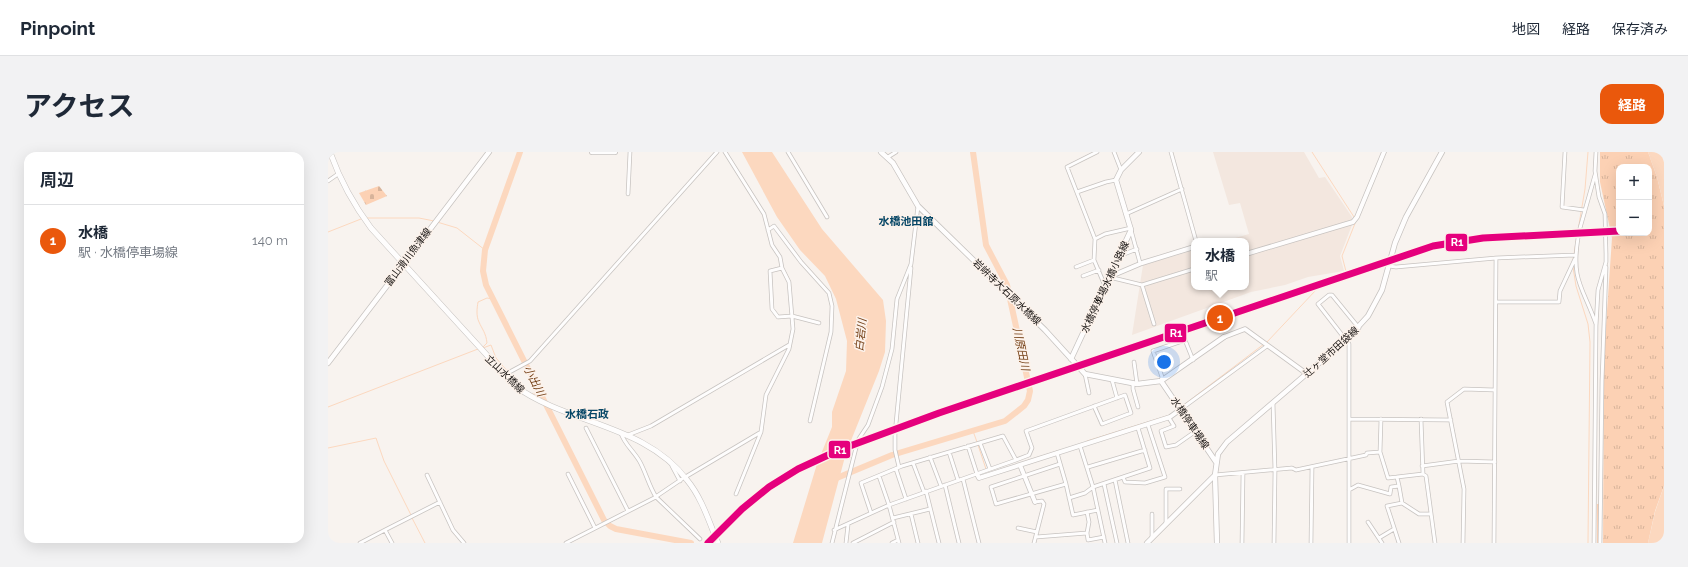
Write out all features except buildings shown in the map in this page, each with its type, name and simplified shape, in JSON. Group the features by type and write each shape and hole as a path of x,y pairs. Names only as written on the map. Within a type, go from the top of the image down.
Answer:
{"main road":[{"name":"立山水橋線","path":"330,152 338,174 352,203 360,215 504,375 515,386 538,401 628,435 651,446 668,459 688,480 700,500 718,543"},
{"name":"富山滑川魚津線","path":"328,363 437,218 489,152"},
{"path":"592,152 615,152"},
{"name":"岩峅寺大石原水橋線","path":"880,152 888,157 918,206 1045,330 1085,374"},
{"path":"1116,180 1121,170 1140,152"},
{"name":"辻ヶ堂市田袋線","path":"1216,462 1218,454 1227,442 1359,328 1376,304 1390,266 1395,243 1406,217 1442,152"},
{"name":"水橋停車場水橋小路線","path":"1071,359 1131,229 1116,180"},
{"path":"1085,374 1135,383 1161,382 1224,336"},
{"name":"水橋停車場線","path":"1161,382 1216,462"},
{"path":"1216,462 1217,543"},
{"path":"1147,543 1215,475"}],"street":[{"path":"628,194 630,152"},
{"path":"504,375 530,361 717,152"},
{"path":"725,152 764,214 772,245 780,257 782,268 789,282 792,316 792,329 789,345 766,395 761,432 736,494"},
{"path":"788,152 827,217"},
{"path":"888,157 896,152"},
{"path":"1097,152 1067,167 1095,239 1094,260 1105,286"},
{"path":"1114,152 1121,170"},
{"path":"1171,152 1195,238"},
{"path":"1249,253 1353,222 1357,217 1384,152"},
{"path":"1565,152 1562,207 1584,210"},
{"path":"1580,228 1595,171 1596,158 1594,152"},
{"path":"1595,171 1599,197 1605,214 1600,543"},
{"path":"328,181 338,174"},
{"path":"1077,192 1116,180"},
{"path":"1126,214 1182,189"},
{"path":"906,498 897,468 895,434 918,206"},
{"path":"768,230 774,226 801,262 825,287 829,293 832,306 831,332 810,421"},
{"path":"1095,239 1105,234 1131,229 1140,264"},
{"path":"1578,238 1575,257 1576,276 1596,326"},
{"path":"1109,277 1140,264 1191,248"},
{"path":"1119,256 1136,249"},
{"path":"1390,266 1396,267 1496,258 1575,257"},
{"path":"1496,302 1559,302 1560,291 1575,257"},
{"path":"1494,543 1496,258"},
{"path":"1076,267 1094,260"},
{"path":"832,543 834,530 858,440 868,425 882,387 892,349 898,293 911,264"},
{"path":"1594,543 1596,326 1598,290 1605,265"},
{"path":"782,268 770,271 772,309 778,317 792,316 819,323"},
{"path":"1083,276 1099,270"},
{"path":"1109,277 1142,285 1191,270"},
{"path":"1142,285 1154,324"},
{"path":"1349,543 1349,344 1318,304 1332,295 1359,328"},
{"path":"1224,336 1245,329 1307,374"},
{"path":"1161,382 1162,377 1153,351 1185,340 1193,360"},
{"path":"628,435 651,426 789,345"},
{"path":"968,446 979,478 1169,418 1267,346"},
{"path":"1134,362 1135,383 1132,389 1138,406"},
{"path":"1085,374 1089,393"},
{"path":"1112,380 1117,398"},
{"path":"1463,543 1464,489 1447,402 1464,389 1496,390"},
{"path":"834,530 848,525 889,504 1029,455 1032,448 1026,431 1094,406 1125,395 1131,413 1102,424 1094,406"},
{"path":"1272,403 1275,471 1274,543"},
{"path":"1169,418 1174,426 1161,431 1166,447 1176,445 1196,432"},
{"path":"1350,419 1451,420"},
{"path":"1381,419 1380,452 1388,478 1423,474"},
{"path":"1421,419 1422,466 1423,474 1426,476 1435,543"},
{"path":"1123,477 1125,482 1145,483 1165,476 1148,425"},
{"path":"586,428 628,511"},
{"path":"1069,498 1085,493 1093,487 1150,468 1138,428"},
{"path":"687,476 761,432"},
{"path":"621,433 623,440 634,452 641,464 651,489 656,497 700,539"},
{"path":"871,513 861,483 897,468 1003,436 1016,460"},
{"path":"980,443 990,469"},
{"path":"1080,446 1088,467 1105,543"},
{"path":"1088,467 1144,450"},
{"path":"949,452 958,480"},
{"path":"1215,475 1312,468 1366,455 1367,453 1380,452"},
{"path":"1057,453 1073,515 1098,510"},
{"path":"930,458 941,486"},
{"path":"566,543 656,497 681,480 668,459"},
{"path":"1422,466 1459,461 1495,462"},
{"path":"913,463 925,492 939,543"},
{"path":"1060,464 991,487 996,504 1066,484"},
{"path":"1020,465 1035,502 1042,501 1044,504 1034,543"},
{"path":"1311,543 1312,468"},
{"path":"1242,543 1243,473"},
{"path":"568,474 595,528"},
{"path":"427,475 454,530 464,543"},
{"path":"879,476 889,504 898,542 892,543"},
{"path":"1397,477 1402,502 1419,514 1431,514"},
{"path":"963,479 979,543"},
{"path":"1115,480 1128,543"},
{"path":"1104,484 1117,543"},
{"path":"945,485 959,543"},
{"path":"1349,490 1358,485 1390,494 1391,487 1399,486"},
{"path":"1166,523 1166,489 1180,489"},
{"path":"360,543 440,502"},
{"path":"1399,543 1387,506 1402,502"},
{"path":"853,543 893,520 930,509"},
{"path":"1087,512 1090,522 1087,532 1088,540 1104,537"},
{"path":"911,514 918,543"},
{"path":"1152,514 1152,538"},
{"path":"1368,522 1382,543"},
{"path":"846,543 848,525"},
{"path":"1018,528 1037,532"},
{"path":"1379,538 1394,529"},
{"path":"385,530 392,543"},
{"path":"1036,537 1087,532"}],"shaded area":[{"path":"1213,152 1304,152 1319,178 1325,177 1352,217 1352,225 1340,256 1344,271 1308,277 1285,285 1251,292 1132,335 1143,265 1191,251 1191,290 1249,290 1249,238 1235,238 1249,234 1240,203 1229,205"}],"green space":[{"path":"1600,152 1648,152 1657,177 1664,206 1664,486 1655,511 1648,543 1603,543 1604,355 1612,238 1600,182"},
{"path":"379,186 387,196 366,205 359,193"},
{"path":"1597,504 1599,504 1599,543 1597,543"}],"water":[{"name":"白岩川","path":"742,152 772,152 822,229 883,300 886,321 885,352 879,371 846,453 822,543 793,543 817,464 832,427 832,412 846,371 847,341 836,299 825,276 800,250 777,217"},
{"path":"1648,152 1664,152 1664,206 1657,177"},
{"path":"1664,486 1664,543 1648,543 1655,512"}],"waterway":[{"name":"小出川","path":"520,152 485,250 483,271 486,285 604,520 616,529 691,543"},
{"name":"川原田川","path":"832,480 892,455 1005,421 1024,406 1028,400 1030,391 1007,285 986,245 973,152"},
{"path":"1312,152 1354,217"},
{"path":"1573,260 1585,189 1588,152"},
{"path":"366,218 419,218 434,221"},
{"path":"328,232 361,219"},
{"path":"1267,342 1316,290 1348,279 1342,256 1356,221"},
{"path":"437,222 457,228 485,250"},
{"path":"1573,267 1576,286 1588,324 1590,342 1588,543"},
{"path":"483,347 487,343 485,334 477,317 478,302 487,298 493,299"},
{"path":"1181,407 1264,344"},
{"path":"483,348 491,345 496,358 521,387"},
{"path":"328,407 478,349"},
{"name":"小出川","path":"532,394 541,394"},
{"path":"1087,441 1170,415"},
{"path":"973,431 977,442"},
{"path":"328,448 376,438 384,461 411,515"},
{"path":"978,445 986,469"},
{"path":"1026,461 1061,450"},
{"path":"412,518 425,543"}],"tunnel":[{"path":"1578,238 1580,228"}],"transit line":[{"name":"R1","path":"708,543 742,509 769,487 798,469 839,450 939,413 1433,246 1483,238 1616,231"}],"place":[{"name":"水橋","path":"1220,318"}],"district":[{"name":"水橋池田舘","path":"906,221"},
{"name":"水橋石政","path":"587,414"}]}
